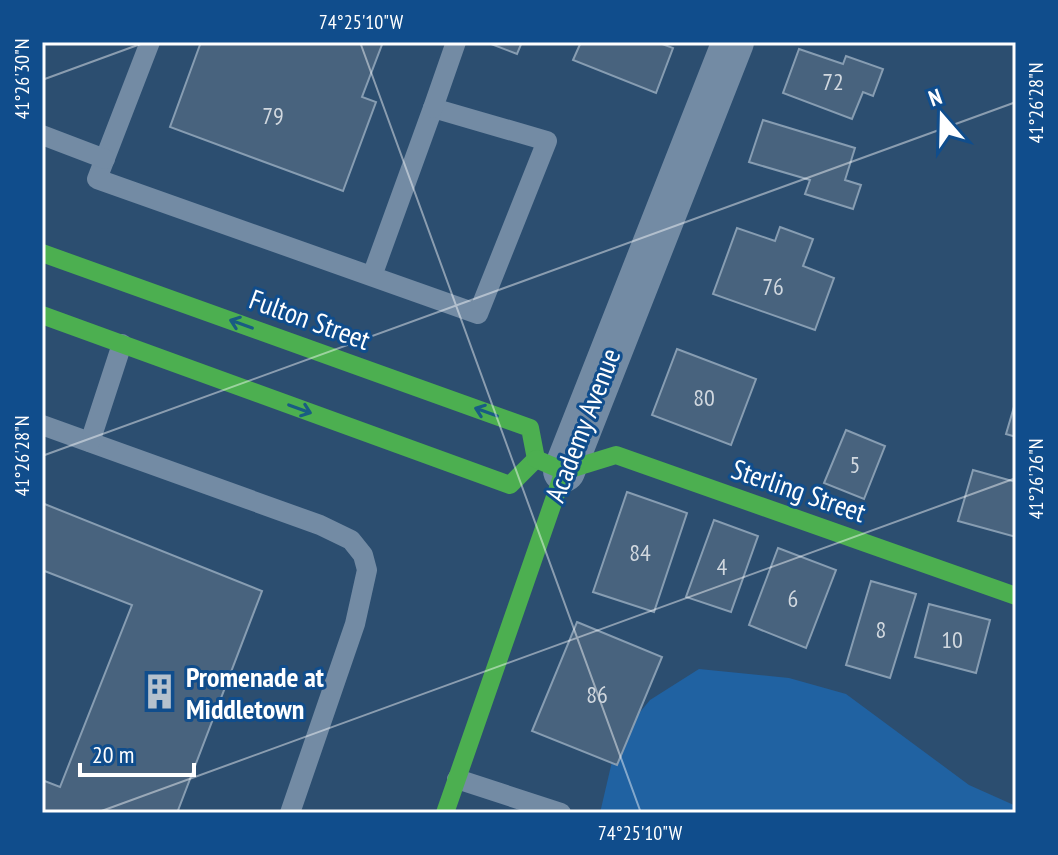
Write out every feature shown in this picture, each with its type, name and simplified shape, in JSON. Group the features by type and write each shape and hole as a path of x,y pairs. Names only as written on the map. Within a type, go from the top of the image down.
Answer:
{"main road":[{"name":"Fulton Street","path":"42,253 530,428 550,465"},
{"path":"42,315 510,485 550,465"},
{"name":"Sterling Street","path":"550,465 616,455 1016,596"},
{"name":"Academy Avenue","path":"445,813 550,465"}],"street":[{"name":"Academy Avenue","path":"550,465 733,42"}],"lane":[{"path":"150,42 97,179 478,314 547,141 433,108"},
{"path":"372,276 456,42"},
{"path":"42,135 105,159"},
{"path":"90,442 122,344"},
{"path":"42,425 320,525 351,540 363,555 367,570 355,624 290,813"},
{"path":"457,779 561,813"}],"shaded area":[{"path":"699,669 789,678 846,694 969,785 1016,806 1016,813 600,813 617,740 650,700"}],"building":[{"path":"201,42 383,42 362,97 376,102 343,191 170,127"},
{"path":"486,42 522,42 517,54"},
{"path":"581,42 657,42 673,48 656,93 573,60"},
{"path":"799,49 843,64 846,56 883,69 873,96 863,92 852,119 783,93"},
{"path":"763,120 855,148 845,180 861,185 853,209 805,194 810,180 749,162"},
{"path":"780,227 813,239 803,266 834,278 815,330 713,294 737,228 775,241"},
{"path":"677,349 756,379 731,445 652,415"},
{"path":"1016,400 1016,437 1006,434"},
{"path":"846,430 885,446 864,499 824,483"},
{"path":"973,470 1016,482 1016,537 958,521"},
{"path":"627,492 687,513 654,612 593,592"},
{"name":"Promenade at Middletown","path":"42,503 262,591 177,813 42,813 42,780 60,787 132,605 42,570"},
{"path":"714,520 758,536 731,612 686,597"},
{"path":"778,548 836,570 806,648 749,625"},
{"path":"871,581 916,594 890,678 846,665"},
{"path":"929,604 990,620 976,673 915,657"},
{"path":"577,622 662,657 617,765 532,731"}],"traffic: fast":[{"path":"42,253 530,428 536,459"},
{"path":"42,315 510,485 536,459"},
{"path":"564,471 616,455 1016,596"},
{"path":"445,813 564,471 536,459"}],"place":[{"name":"Promenade at Middletown","path":"160,692"}]}
